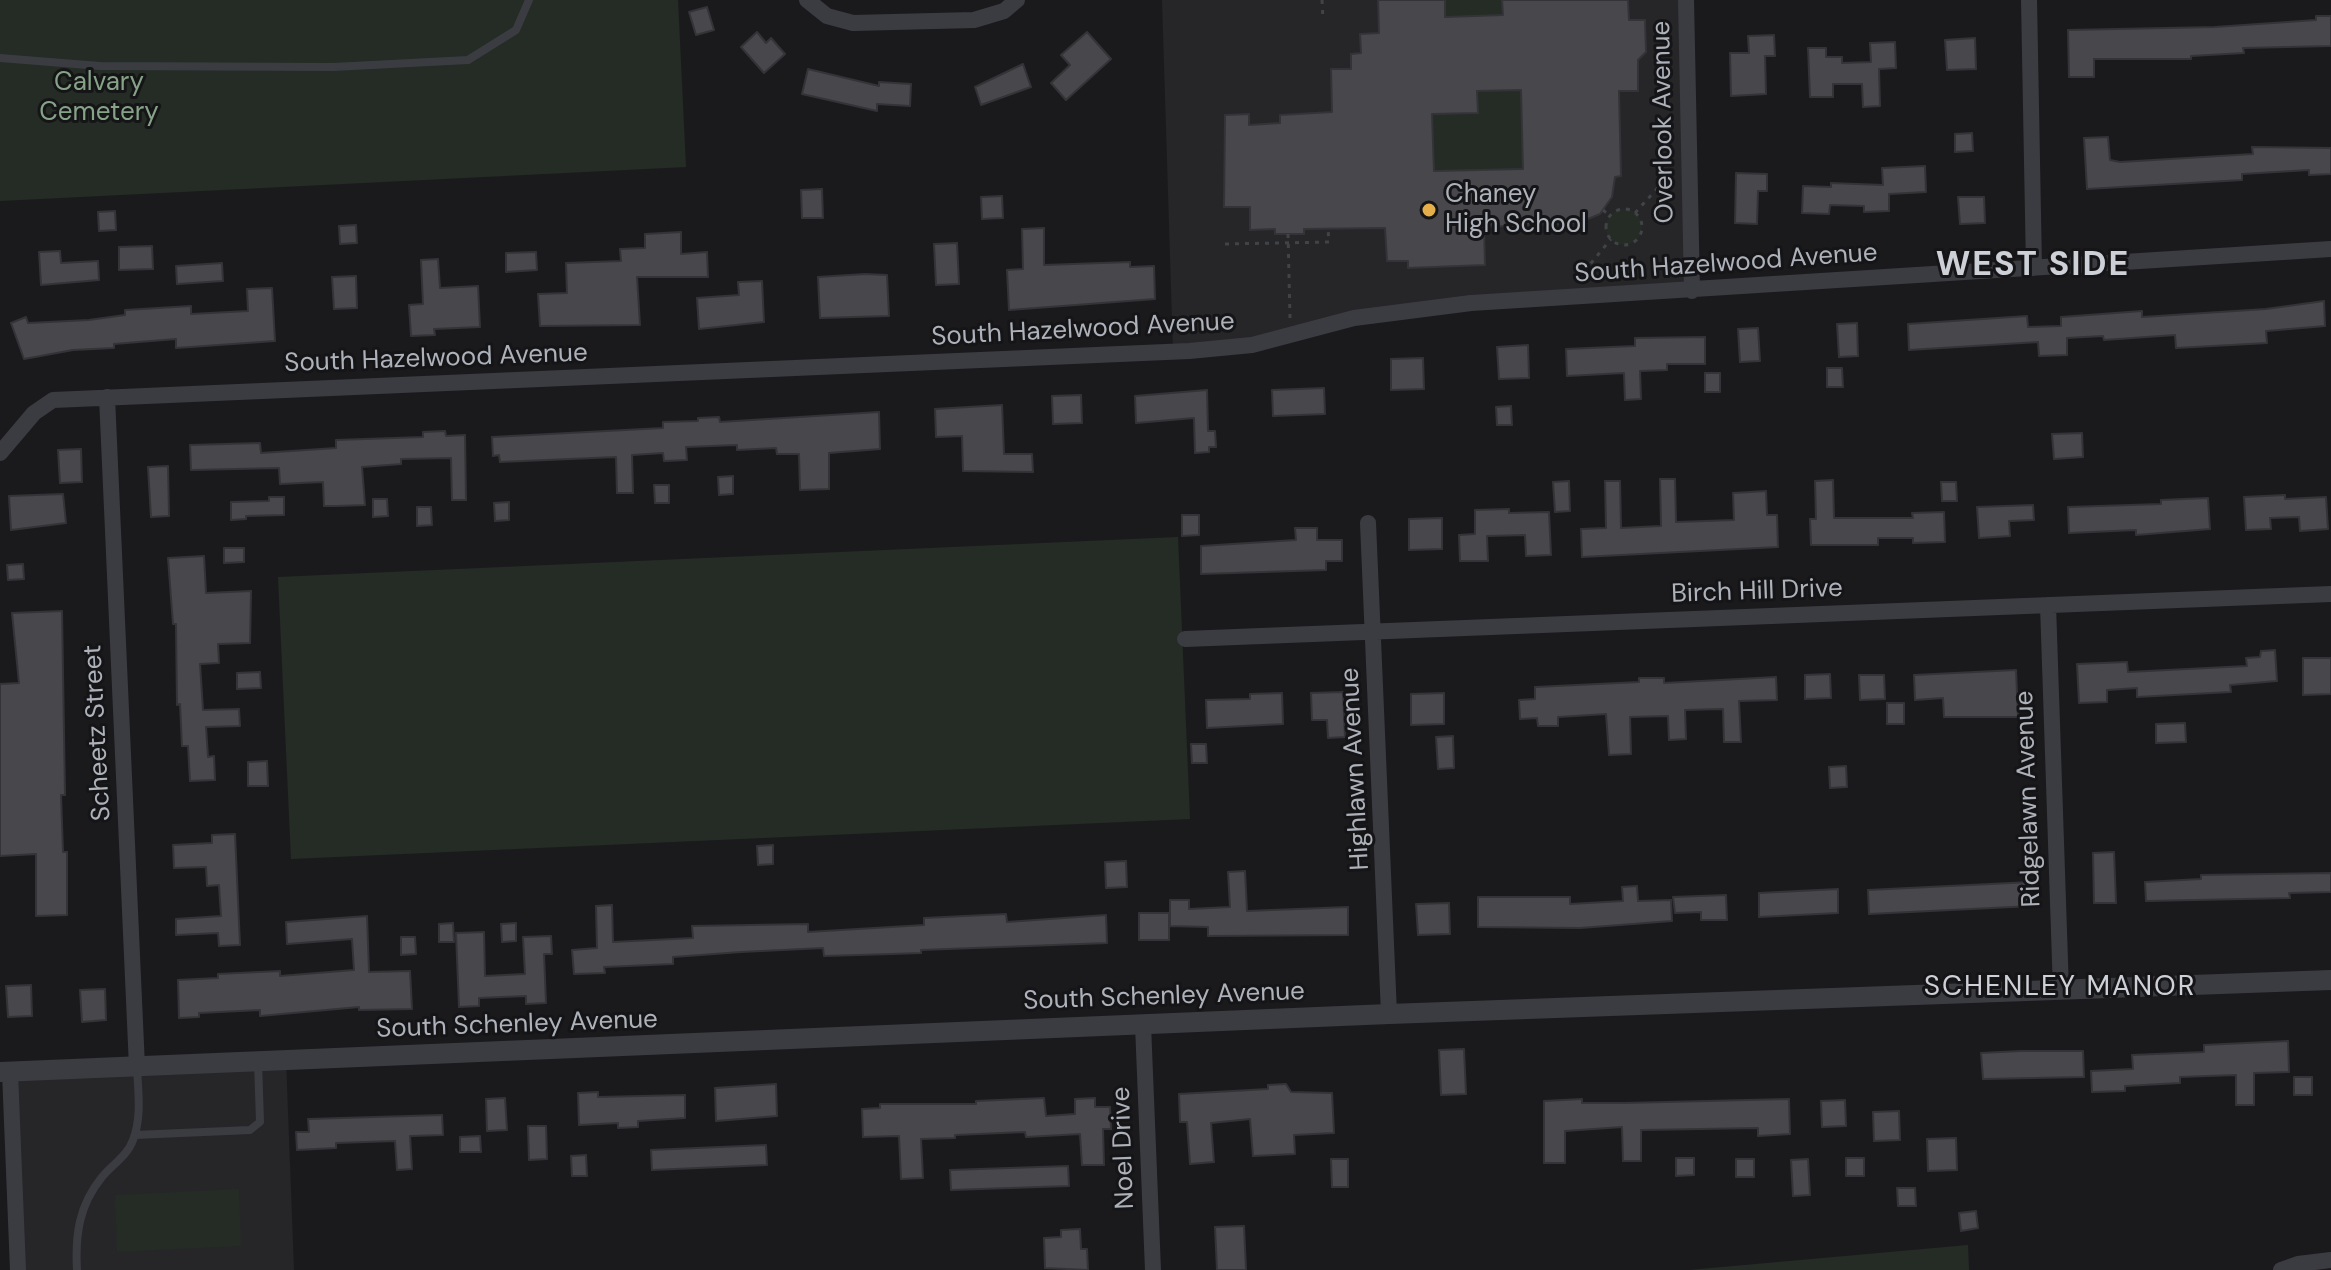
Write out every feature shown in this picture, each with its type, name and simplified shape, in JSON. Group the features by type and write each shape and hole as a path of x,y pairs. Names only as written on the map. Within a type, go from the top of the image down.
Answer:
{"street":[{"path":"807,0 827,16 853,23 974,20 1004,11 1017,0"},
{"name":"Overlook Avenue","path":"1686,0 1692,291"},
{"path":"2029,0 2034,268"},
{"name":"South Hazelwood Avenue","path":"0,453 34,413 53,400 1189,351 1252,345 1373,315 1471,303 2331,249"},
{"name":"Scheetz Street","path":"107,397 137,1067"},
{"name":"Highlawn Avenue","path":"1368,523 1389,1014"},
{"name":"Birch Hill Drive","path":"1185,639 2331,594"},
{"name":"Ridgelawn Avenue","path":"2048,605 2061,991"},
{"name":"South Schenley Avenue","path":"5,1072 1389,1014 2331,980"},
{"name":"Noel Drive","path":"1143,1025 1153,1270"},
{"path":"5,1072 18,1270"},
{"path":"2281,1270 2298,1264 2331,1260"}],"lane":[{"path":"0,58 100,66 333,67 468,60 516,30 529,0"},
{"path":"135,1135 250,1130 260,1122 258,1062"},
{"path":"77,1270 78,1225 86,1202 135,1135 139,1116 137,1067"}],"path":[{"path":"1322,0 1323,20"},
{"path":"1635,213 1689,153"},
{"path":"1603,210 1610,216"},
{"path":"1619,210 1635,213 1642,222 1638,238 1622,244 1611,239 1607,228 1610,216 1619,210"},
{"path":"1225,244 1329,242 1328,229"},
{"path":"1288,234 1291,335"},
{"path":"1561,298 1611,239"}],"shaded area":[{"name":"Chaney High School","path":"1162,0 1686,0 1692,291 1471,303 1173,352"},
{"path":"286,1060 294,1270 18,1270 10,1072"}],"green space":[{"name":"Calvary Cemetery","path":"0,0 678,0 686,167 0,201"},
{"path":"1445,0 1502,0 1503,15 1442,17"},
{"path":"1521,90 1523,169 1434,171 1432,114 1477,113 1477,91"},
{"path":"1624,209 1636,215 1642,227 1636,239 1624,245 1612,239 1606,227 1612,215"},
{"path":"1178,537 1190,819 291,859 278,577"},
{"path":"239,1189 241,1246 117,1252 115,1195"},
{"path":"1968,1245 1969,1270 1689,1270"}],"building":[{"path":"1378,0 1445,0 1445,17 1503,15 1502,0 1628,0 1629,20 1645,20 1646,52 1638,60 1638,91 1619,91 1621,176 1615,177 1612,197 1600,214 1578,223 1484,227 1485,265 1408,268 1408,261 1387,261 1385,228 1304,229 1304,234 1275,234 1275,229 1250,230 1250,207 1224,207 1225,115 1249,114 1249,125 1280,123 1280,115 1332,112 1331,69 1351,69 1351,54 1361,53 1360,34 1379,33","holes":["1521,90 1523,169 1434,171 1432,114 1478,113 1477,91"]},
{"path":"707,7 714,30 696,35 689,12"},
{"path":"2316,16 2331,16 2331,46 2243,48 2244,53 2191,56 2191,59 2094,59 2094,77 2069,77 2068,30 2215,27 2316,20"},
{"path":"757,32 766,43 771,38 785,54 764,73 741,47"},
{"path":"1087,32 1111,59 1066,100 1051,83 1070,65 1061,55"},
{"path":"1774,35 1775,56 1765,56 1766,94 1731,96 1730,53 1749,53 1748,36"},
{"path":"1975,38 1976,69 1947,70 1945,40"},
{"path":"1895,42 1896,68 1879,69 1880,106 1863,107 1862,84 1833,84 1833,97 1810,97 1808,48 1826,48 1826,57 1842,57 1842,63 1871,62 1870,43"},
{"path":"1023,64 1031,87 981,105 975,87"},
{"path":"808,69 879,86 879,82 911,84 910,106 877,104 877,111 802,94"},
{"path":"1972,133 1973,151 1955,152 1955,134"},
{"path":"2108,137 2110,160 2120,162 2253,154 2252,147 2331,148 2331,174 2309,175 2309,170 2242,174 2242,180 2087,189 2084,138"},
{"path":"1925,166 1926,192 1889,194 1889,211 1864,212 1864,206 1830,205 1829,214 1802,213 1803,186 1831,187 1831,183 1883,185 1882,168"},
{"path":"1736,173 1767,174 1767,191 1758,191 1757,224 1735,223"},
{"path":"822,189 823,218 802,218 801,190"},
{"path":"1002,196 1003,218 982,219 981,197"},
{"path":"1958,197 1984,197 1985,223 1960,224"},
{"path":"115,211 116,230 99,231 98,212"},
{"path":"356,225 357,243 340,244 339,226"},
{"path":"1044,228 1044,265 1130,262 1130,267 1154,266 1155,299 1009,310 1007,270 1023,269 1022,229"},
{"path":"681,232 681,254 707,252 708,277 637,277 640,325 540,326 538,294 567,293 566,263 621,261 620,249 645,248 645,234"},
{"path":"957,243 959,284 936,285 934,244"},
{"path":"152,246 153,269 119,270 119,247"},
{"path":"60,251 61,263 98,261 99,280 41,285 39,252"},
{"path":"536,252 537,270 506,272 506,253"},
{"path":"438,259 440,288 478,286 480,327 434,329 435,335 411,336 409,305 423,304 421,260"},
{"path":"222,263 223,281 177,284 176,266"},
{"path":"887,275 889,316 820,318 818,277"},
{"path":"356,276 357,308 334,309 332,277"},
{"path":"762,281 764,322 699,329 697,298 739,295 738,282"},
{"path":"272,288 275,341 176,348 176,339 114,344 114,348 73,350 24,359 11,323 26,317 28,323 89,320 125,315 125,310 191,306 191,314 248,311 247,289"},
{"path":"2324,301 2325,326 2266,331 2267,343 2176,348 2175,335 2104,340 2103,336 2067,338 2067,355 2039,356 2038,342 1909,350 1908,324 2027,316 2028,327 2061,326 2061,317 2142,311 2142,317 2266,309"},
{"path":"1857,323 1858,356 1839,357 1837,324"},
{"path":"1758,328 1760,361 1740,362 1738,329"},
{"path":"1705,337 1705,364 1667,364 1667,370 1640,371 1641,399 1625,400 1624,373 1567,376 1566,349 1635,346 1635,338"},
{"path":"1528,345 1529,378 1499,379 1497,347"},
{"path":"1423,358 1424,389 1391,390 1391,359"},
{"path":"1827,368 1842,368 1843,387 1827,387"},
{"path":"1705,373 1720,373 1720,392 1705,392"},
{"path":"1324,388 1325,414 1273,416 1272,390"},
{"path":"1207,390 1208,431 1215,431 1216,447 1209,447 1209,452 1195,453 1194,418 1136,423 1135,396"},
{"path":"1081,395 1082,423 1053,424 1052,396"},
{"path":"1002,405 1004,454 1032,454 1033,472 963,471 962,436 936,437 935,409"},
{"path":"1511,406 1512,425 1497,425 1496,407"},
{"path":"879,412 880,449 829,453 829,489 800,490 799,454 777,454 776,448 737,450 737,445 686,447 687,460 664,461 663,453 632,455 633,493 617,493 616,457 500,462 499,455 493,456 492,437 663,428 663,422 698,421 698,418 719,417 720,422"},
{"path":"445,431 446,436 465,435 466,500 452,500 451,458 401,459 401,464 362,467 365,505 324,506 323,482 280,484 279,468 191,470 190,445 260,443 261,453 336,448 336,440 423,437 423,432"},
{"path":"2082,433 2083,457 2054,459 2052,434"},
{"path":"81,449 82,482 60,483 58,450"},
{"path":"168,466 169,516 151,517 148,467"},
{"path":"733,476 733,494 719,495 718,477"},
{"path":"1660,479 1675,479 1676,522 1734,520 1733,493 1766,491 1767,515 1777,515 1778,547 1582,557 1581,529 1606,528 1605,481 1620,481 1621,528 1661,526"},
{"path":"1833,480 1834,518 1913,518 1912,513 1944,512 1945,542 1913,543 1913,538 1878,538 1878,545 1811,545 1810,519 1816,519 1815,481"},
{"path":"1569,481 1570,511 1555,512 1553,482"},
{"path":"1941,482 1956,482 1957,501 1942,501"},
{"path":"654,485 669,485 669,503 655,503"},
{"path":"63,494 66,523 11,530 9,496"},
{"path":"2285,495 2285,499 2326,497 2328,529 2300,531 2299,517 2270,518 2271,529 2246,530 2244,497"},
{"path":"269,497 284,497 284,515 246,516 246,519 231,520 231,502 269,501"},
{"path":"2208,498 2210,529 2136,535 2136,530 2069,533 2068,507 2161,504 2161,500"},
{"path":"373,499 387,499 388,516 373,517"},
{"path":"509,502 509,520 495,521 494,503"},
{"path":"2033,505 2034,520 2009,521 2010,536 1979,538 1977,507"},
{"path":"417,507 431,507 432,525 417,526"},
{"path":"1509,509 1509,513 1549,512 1551,555 1526,556 1525,535 1487,536 1488,561 1460,561 1459,535 1475,534 1475,510"},
{"path":"1182,515 1199,515 1199,535 1182,536"},
{"path":"1442,518 1442,549 1409,550 1409,519"},
{"path":"1295,528 1317,528 1317,540 1342,540 1342,561 1326,561 1326,570 1201,574 1201,546 1296,540"},
{"path":"224,548 244,548 244,562 224,563"},
{"path":"204,556 206,593 251,591 250,643 218,644 219,663 200,664 203,710 239,709 240,726 206,727 208,757 214,756 215,780 190,781 188,746 182,746 180,704 177,705 176,624 173,624 168,558"},
{"path":"23,564 24,579 8,580 7,565"},
{"path":"62,611 65,795 61,795 63,852 67,852 67,915 36,916 36,854 0,856 0,684 19,683 12,613"},
{"path":"2275,650 2277,681 2230,685 2231,692 2137,697 2137,688 2107,690 2107,702 2079,703 2077,664 2127,662 2128,672 2247,666 2246,658 2260,657 2261,651"},
{"path":"2303,658 2331,658 2331,694 2303,695"},
{"path":"2016,670 2018,717 1944,717 1943,698 1915,700 1914,675"},
{"path":"260,672 261,688 237,689 237,673"},
{"path":"1830,674 1831,698 1805,699 1805,675"},
{"path":"1859,675 1884,675 1885,699 1860,700"},
{"path":"1776,677 1777,700 1739,701 1741,742 1724,742 1723,709 1685,710 1686,739 1669,740 1668,716 1630,717 1631,754 1609,755 1606,714 1558,717 1558,726 1538,726 1537,718 1520,719 1519,700 1535,699 1535,687 1639,682 1639,678 1664,678 1664,683"},
{"path":"1343,692 1345,737 1328,738 1327,720 1312,720 1311,693"},
{"path":"1282,693 1283,724 1207,728 1206,700 1250,699 1250,694"},
{"path":"1444,693 1444,724 1411,725 1411,694"},
{"path":"1887,703 1904,703 1904,724 1887,724"},
{"path":"2185,723 2186,742 2156,743 2156,724"},
{"path":"1453,736 1454,768 1438,769 1436,737"},
{"path":"1191,744 1206,744 1207,763 1192,763"},
{"path":"267,761 268,786 248,786 248,762"},
{"path":"1846,766 1847,787 1830,788 1829,767"},
{"path":"235,834 240,945 219,946 218,933 176,935 176,919 221,916 219,885 207,886 206,867 174,868 173,845 212,843 212,835"},
{"path":"773,845 773,864 758,865 757,846"},
{"path":"2114,852 2116,903 2094,903 2093,853"},
{"path":"1126,861 1127,887 1106,888 1105,862"},
{"path":"1245,871 1247,911 1348,907 1348,935 1208,936 1208,927 1170,926 1170,900 1189,900 1189,909 1230,907 1228,872"},
{"path":"2331,873 2331,892 2289,893 2290,898 2146,901 2145,882 2201,879 2201,875"},
{"path":"2031,882 2032,906 1869,914 1868,890"},
{"path":"1637,886 1638,901 1671,900 1672,921 1580,928 1478,927 1478,897 1570,897 1570,904 1623,901 1622,887"},
{"path":"1838,889 1838,913 1759,917 1759,893"},
{"path":"1726,895 1727,920 1701,920 1701,912 1675,913 1673,897"},
{"path":"1449,903 1450,934 1418,935 1416,904"},
{"path":"612,905 613,942 693,938 692,926 808,924 808,932 924,925 924,918 1006,914 1007,922 1106,915 1107,943 824,956 823,948 741,952 673,957 673,964 604,967 605,973 574,974 572,950 597,948 596,906"},
{"path":"1139,913 1169,913 1169,940 1139,940"},
{"path":"367,916 369,972 410,971 412,1009 359,1010 359,1007 260,1016 260,1010 199,1013 199,1017 179,1018 178,980 218,978 218,974 280,971 280,976 354,970 352,939 287,944 286,922"},
{"path":"453,923 454,942 439,942 439,924"},
{"path":"516,923 516,941 502,942 501,924"},
{"path":"484,932 485,976 525,974 523,937 551,936 552,954 544,954 546,1003 526,1004 526,996 479,998 479,1006 459,1007 456,933"},
{"path":"401,937 415,937 416,954 401,955"},
{"path":"31,985 32,1016 8,1017 6,986"},
{"path":"105,989 106,1020 82,1022 80,990"},
{"path":"2288,1041 2289,1072 2254,1073 2254,1105 2236,1105 2236,1075 2180,1077 2180,1083 2125,1086 2125,1091 2092,1092 2091,1071 2133,1069 2132,1055 2204,1052 2204,1045"},
{"path":"1464,1049 1466,1094 1441,1095 1439,1050"},
{"path":"2083,1051 2084,1077 1983,1079 1981,1053"},
{"path":"2294,1077 2312,1077 2312,1095 2294,1095"},
{"path":"776,1084 777,1116 716,1121 715,1088"},
{"path":"1286,1084 1291,1092 1332,1093 1334,1133 1294,1135 1295,1154 1253,1156 1250,1119 1211,1123 1214,1162 1190,1164 1187,1122 1180,1122 1179,1094 1268,1089 1268,1085"},
{"path":"598,1092 598,1097 685,1095 685,1118 638,1121 638,1127 618,1128 618,1123 579,1125 578,1093"},
{"path":"505,1098 507,1130 487,1131 486,1099"},
{"path":"1044,1098 1046,1116 1075,1114 1075,1099 1095,1098 1095,1107 1110,1107 1111,1129 1103,1129 1104,1165 1082,1165 1080,1134 1026,1137 1025,1132 955,1135 955,1138 921,1139 923,1178 901,1179 899,1136 863,1137 862,1109 880,1108 880,1104 976,1104 976,1101"},
{"path":"1582,1099 1582,1103 1624,1103 1789,1099 1790,1134 1758,1136 1758,1128 1641,1130 1641,1161 1623,1161 1622,1127 1565,1131 1565,1163 1544,1163 1544,1101"},
{"path":"1845,1100 1846,1126 1822,1127 1821,1101"},
{"path":"1899,1111 1900,1140 1874,1141 1873,1112"},
{"path":"442,1115 443,1135 410,1136 412,1169 397,1170 395,1141 336,1143 336,1148 297,1150 296,1132 309,1132 308,1119"},
{"path":"528,1126 546,1126 547,1159 529,1160"},
{"path":"480,1136 481,1152 460,1152 460,1137"},
{"path":"1956,1138 1957,1170 1928,1171 1927,1139"},
{"path":"766,1145 767,1165 652,1170 651,1150"},
{"path":"586,1155 587,1176 572,1176 571,1156"},
{"path":"1676,1158 1694,1158 1694,1175 1676,1176"},
{"path":"1846,1158 1864,1158 1864,1176 1846,1176"},
{"path":"1331,1159 1348,1159 1348,1187 1332,1187"},
{"path":"1736,1159 1754,1159 1754,1177 1736,1177"},
{"path":"1808,1159 1810,1195 1793,1196 1791,1160"},
{"path":"1068,1166 1069,1186 951,1190 950,1170"},
{"path":"1897,1188 1915,1188 1916,1206 1898,1206"},
{"path":"1976,1211 1978,1228 1961,1231 1959,1213"},
{"path":"1244,1226 1246,1270 1217,1270 1215,1227"},
{"path":"1080,1229 1081,1249 1087,1249 1088,1270 1045,1268 1044,1238 1061,1237 1061,1230"}],"place":[{"name":"Chaney High School","path":"1429,210"}],"district":[{"name":"WEST SIDE","path":"2033,266"},
{"name":"SCHENLEY MANOR","path":"2060,988"}]}
